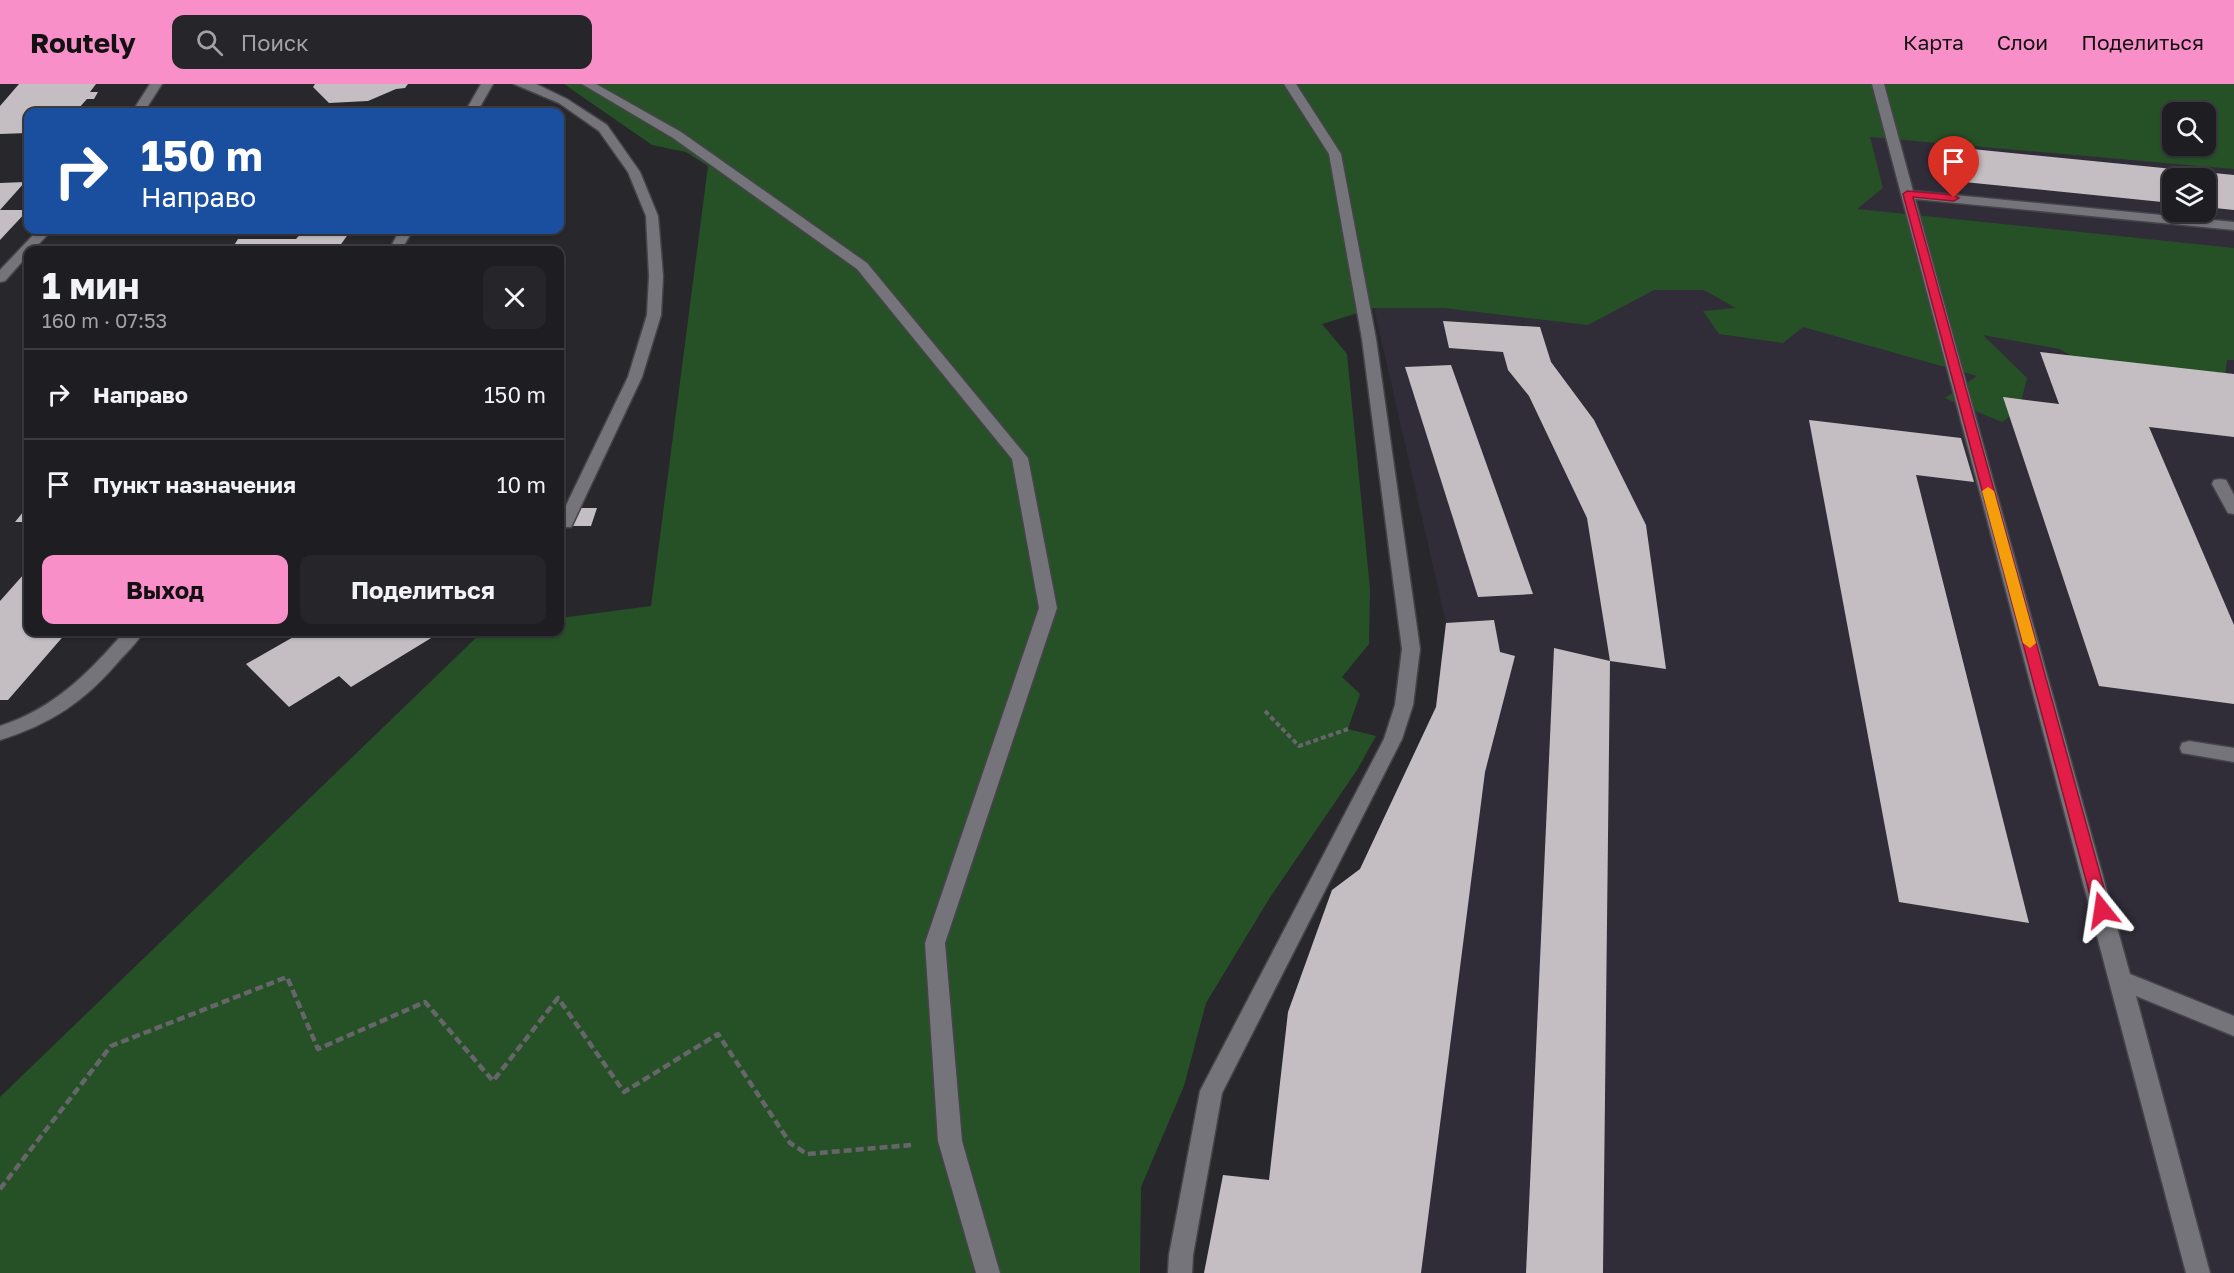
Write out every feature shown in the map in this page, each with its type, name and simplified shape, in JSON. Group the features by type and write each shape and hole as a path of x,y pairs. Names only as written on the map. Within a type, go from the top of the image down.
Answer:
{"lane":[{"path":"141,108 156,84"},
{"path":"473,108 487,84"},
{"path":"520,84 530,86 563,101 603,128 634,172 652,216 656,276 654,315 635,377 565,523"},
{"path":"588,84 676,135 862,266 1020,458 1048,608 935,943 950,1141 988,1273"},
{"path":"1180,1273 1181,1256 1211,1091 1393,740 1404,705 1411,650 1369,339 1335,154 1290,84"},
{"path":"1878,84 2198,1273"},
{"path":"1907,194 2234,226"},
{"path":"30,246 41,234"},
{"path":"0,278 24,252"},
{"path":"2220,484 2234,509"},
{"path":"0,733 23,727 77,696 130,636"},
{"path":"2189,748 2234,755"},
{"path":"2121,980 2234,1026"}],"path":[{"path":"1265,711 1299,746 1348,729"},
{"path":"0,1190 111,1046 287,977 318,1049 424,1002 493,1082 558,998 624,1092 718,1034 790,1143 807,1154 950,1141"}],"shaded area":[{"path":"1465,84 2234,84 2234,1273 1204,1273 1223,1175 1269,1179 1288,1012 1332,890 1360,869 1436,707 1446,623 1374,308 1444,308"}],"green space":[{"path":"564,84 2234,84 2234,169 1870,137 1883,188 1857,209 2234,248 2234,360 2227,360 2221,411 2123,389 2060,349 1983,335 2027,378 2019,410 2002,422 1945,398 1977,376 1803,327 1783,343 1719,334 1703,311 1736,308 1704,290 1654,290 1588,325 1444,308 1374,308 1322,324 1347,354 1370,589 1369,644 1342,677 1360,694 1348,729 1376,736 1357,770 1269,899 1206,1003 1184,1086 1141,1187 1140,1273 0,1273 0,1097 478,636 564,636 564,617 651,606 708,166 686,152 652,145"}],"building":[{"path":"19,84 96,84 90,92 98,92 94,99 87,99 79,108 24,108 24,133 0,134 0,106"},
{"path":"315,84 408,84 405,88 396,89 368,101 329,103 313,87"},
{"path":"1952,147 2164,168 2162,202 1964,182"},
{"path":"2216,173 2234,175 2234,210 2216,208"},
{"path":"24,182 0,210 0,183"},
{"path":"0,210 24,210 24,214 0,240"},
{"path":"300,234 348,234 340,246 234,246 238,239 296,239"},
{"path":"1443,321 1540,327 1551,362 1594,420 1646,525 1666,669 1610,661 1587,518 1529,396 1508,370 1503,352 1449,348"},
{"path":"2040,352 2234,374 2234,437 2149,427 2234,625 2234,704 2099,686 2003,397 2059,404"},
{"path":"1451,365 1533,594 1478,597 1405,367"},
{"path":"1809,420 1961,438 1974,482 1916,475 2029,923 1899,902"},
{"path":"577,508 597,508 591,526 570,526"},
{"path":"24,511 24,522 15,522"},
{"path":"24,574 24,636 64,636 8,700 0,700 0,601"},
{"path":"1494,620 1500,652 1515,656 1485,772 1421,1273 1204,1273 1223,1175 1269,1180 1288,1012 1332,890 1360,869 1436,707 1446,623"},
{"path":"295,636 434,636 351,687 339,676 289,707 246,664"},
{"path":"1554,648 1610,661 1603,1273 1526,1273"}],"slow traffic":[{"path":"1988,491 2030,643"}],"route":[{"path":"1954,198 1907,194 2102,910"}]}
